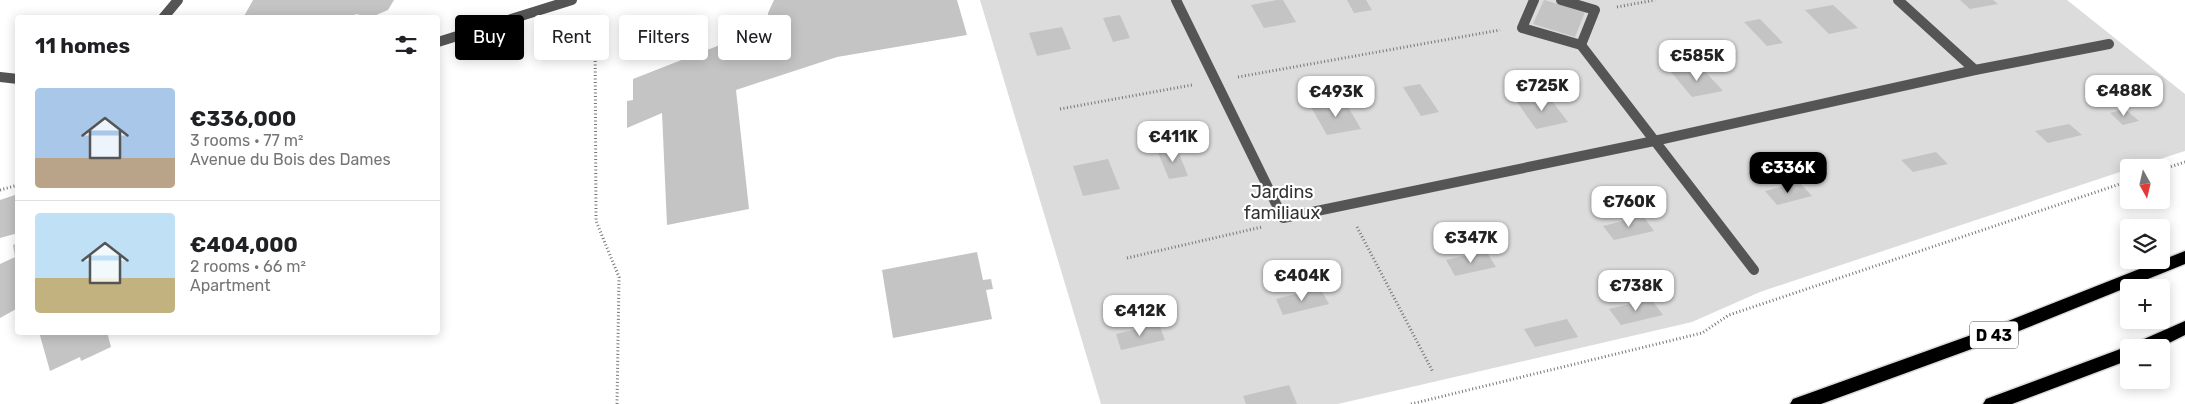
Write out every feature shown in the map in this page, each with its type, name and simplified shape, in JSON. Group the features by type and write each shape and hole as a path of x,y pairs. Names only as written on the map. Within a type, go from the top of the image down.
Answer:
{"highway":[{"name":"D 43","path":"1799,404 1911,366 2072,305 2185,257"},
{"path":"2160,339 2185,328"},
{"path":"1992,404 2120,356"}],"street":[{"path":"166,15 178,0"},
{"path":"440,41 572,0"},
{"path":"1176,0 1283,218 1654,141 1975,70 2109,44"},
{"path":"1534,0 1522,28 1581,45 1754,270"},
{"path":"1561,0 1595,10 1581,45"},
{"path":"1898,0 1975,70"},
{"path":"0,77 15,78"}],"path":[{"path":"1617,7 1655,0"},
{"path":"1060,109 1507,29"},
{"path":"596,60 596,220 619,277 618,404"},
{"path":"2170,167 2185,162"},
{"path":"1412,404 1702,333 1730,315 2120,184"},
{"path":"0,190 15,186"},
{"path":"1346,204 1433,372"},
{"path":"1127,258 1268,226 1283,218"}],"green space":[{"name":"Jardins familiaux","path":"980,0 2067,0 2185,94 2185,151 2160,159 2120,159 2120,172 1760,292 1692,322 1338,404 1101,404"}],"building":[{"path":"253,0 394,0 388,10 376,15 245,15"},
{"path":"774,0 957,0 967,35 837,57 736,90 749,209 667,225 662,113 627,128 627,101 633,100 633,79 682,60 708,60 708,50 718,46 718,60 791,60 791,15 768,15"},
{"path":"1283,0 1296,22 1264,28 1251,5"},
{"path":"1347,0 1366,0 1372,10 1354,13"},
{"path":"1544,0 1585,12 1575,37 1533,24"},
{"path":"1960,0 1993,0 1998,4 1970,9"},
{"path":"1833,5 1858,28 1829,34 1805,10"},
{"path":"1120,15 1130,38 1113,42 1103,18"},
{"path":"1760,19 1783,43 1767,46 1744,22"},
{"path":"1062,27 1071,49 1037,56 1029,33"},
{"path":"1700,66 1723,91 1692,97 1671,72"},
{"path":"1420,84 1439,112 1421,116 1403,87"},
{"path":"1548,96 1568,122 1536,129 1517,102"},
{"path":"1344,100 1361,129 1327,135 1311,107"},
{"path":"2125,109 2139,121 2123,125 2110,113"},
{"path":"2069,124 2082,135 2048,143 2035,131"},
{"path":"1176,146 1188,176 1169,179 1157,150"},
{"path":"1936,152 1948,164 1913,172 1901,160"},
{"path":"1108,159 1120,189 1083,196 1073,166"},
{"path":"1799,182 1812,196 1777,205 1765,191"},
{"path":"15,195 15,234 0,238 0,200"},
{"path":"1643,216 1654,231 1614,240 1603,226"},
{"path":"1486,251 1496,267 1455,276 1446,260"},
{"path":"977,252 983,280 991,279 993,289 986,290 992,319 893,338 882,270"},
{"path":"15,257 15,310 0,318 0,264"},
{"path":"1320,288 1329,304 1283,315 1276,299"},
{"path":"1651,299 1663,315 1621,325 1609,309"},
{"path":"1567,319 1578,337 1535,347 1524,329"},
{"path":"1159,324 1165,340 1121,350 1116,334"},
{"path":"40,335 108,335 111,347 81,361 80,357 50,371"},
{"path":"1289,385 1297,404 1246,404 1243,396"}]}
